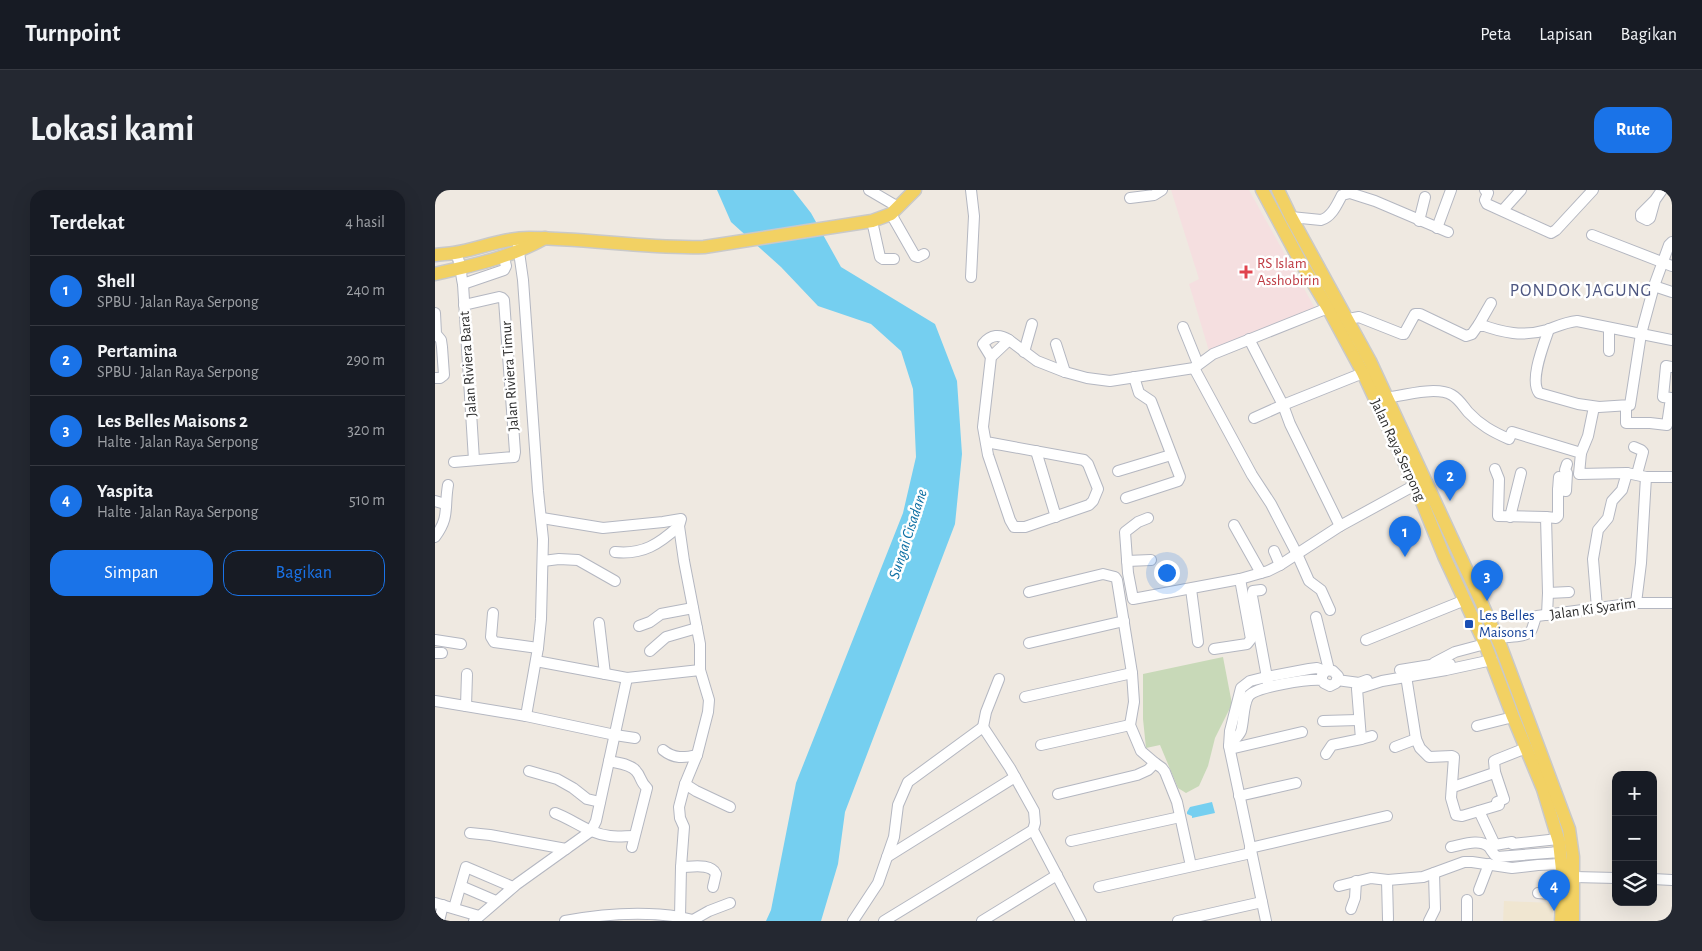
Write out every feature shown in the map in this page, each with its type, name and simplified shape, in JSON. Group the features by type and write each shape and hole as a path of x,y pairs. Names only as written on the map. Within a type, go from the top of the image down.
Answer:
{"main road":[{"name":"Jalan Raya Serpong","path":"1262,190 1292,232 1348,319 1387,398 1491,641 1491,658 1543,789 1558,839 1563,879 1561,921"},
{"name":"Jalan Raya Serpong","path":"1278,190 1291,217 1292,232 1328,308 1363,373 1465,600 1513,680 1569,829 1574,877 1573,921"},
{"path":"435,255 455,253 507,240 545,238 585,239 677,248 704,247 869,221 894,210 911,191"},
{"path":"435,274 504,258 520,252 545,238"},
{"path":"1500,684 1513,680"}],"street":[{"path":"869,190 894,210 915,256 918,257 923,254"},
{"path":"971,190 974,216 971,277"},
{"path":"1130,198 1155,195 1162,190"},
{"path":"1437,228 1451,190"},
{"path":"1485,190 1488,193 1485,200 1487,204 1553,232 1593,190"},
{"path":"1503,210 1521,190"},
{"path":"1655,200 1662,190"},
{"path":"1291,217 1325,219 1333,212 1342,195 1346,192 1375,201 1448,232"},
{"path":"1419,220 1425,197"},
{"path":"869,221 880,257 883,259 894,259"},
{"path":"1592,235 1667,264"},
{"path":"517,239 523,280 543,539 543,582 538,648 526,716"},
{"path":"1549,329 1539,359 1537,390 1539,393 1595,407 1626,406 1631,402 1641,334 1654,286 1667,264 1669,245 1672,242"},
{"name":"Jalan Riviera Barat","path":"455,253 459,260 463,284 474,460"},
{"path":"463,284 504,270 506,266 504,258"},
{"path":"1654,286 1672,292"},
{"name":"Jalan Riviera Timur","path":"464,305 502,298 504,300 510,371 515,455 514,457 474,460"},
{"path":"1348,319 1359,317 1399,334 1404,334 1415,314 1417,314 1466,336 1472,334 1491,303"},
{"path":"986,442 1084,460 1088,464 1098,489 1091,503 1025,527 1014,527 994,474 986,442 983,427 991,357 983,344 986,340 998,335 1009,340 1037,361 1065,372 1110,381 1196,366 1213,354 1328,308"},
{"path":"435,313 436,334 441,340 442,346 444,375 440,378 435,378"},
{"path":"1479,324 1497,331 1518,335 1529,334 1549,329 1562,323 1577,321 1672,340"},
{"path":"1024,352 1032,324"},
{"path":"1183,327 1196,366 1252,475 1271,504 1309,581 1321,590 1330,610"},
{"path":"1609,328 1609,350"},
{"path":"1249,339 1283,405 1290,424 1340,526"},
{"path":"991,357 1009,340"},
{"path":"1057,344 1065,372"},
{"path":"1626,406 1626,423 1667,425 1671,398 1663,397 1666,366 1672,367"},
{"path":"1254,418 1363,373"},
{"path":"1126,498 1178,482 1181,477 1151,401 1139,393 1134,377"},
{"path":"1387,398 1429,392 1451,394 1486,429 1497,434 1509,439 1513,432 1581,453"},
{"path":"1595,407 1588,436 1581,453 1579,474 1672,477"},
{"path":"1633,447 1643,452 1637,475 1641,563 1636,603"},
{"path":"1036,451 1056,516"},
{"path":"1118,471 1171,455"},
{"path":"454,462 474,460"},
{"path":"1558,490 1566,491 1567,473 1565,470 1567,464"},
{"path":"1495,469 1499,479 1498,516 1559,516 1559,477"},
{"path":"1510,516 1521,473"},
{"path":"1597,608 1593,559 1598,530 1608,518 1612,501 1637,475"},
{"path":"435,537 445,520 446,512 440,502 448,485"},
{"path":"1148,518 1138,522 1125,532 1133,599 1191,589 1261,573 1280,565 1340,526 1415,486"},
{"path":"1546,517 1547,615"},
{"path":"541,518 603,528 681,519 679,526 683,561 700,644 700,670 709,700 708,712 697,755 685,784 679,807 680,818 684,828 680,917"},
{"path":"1234,525 1261,573"},
{"path":"615,552 642,551 664,539 679,526"},
{"path":"1274,551 1280,565"},
{"path":"543,562 559,559 578,560 615,581"},
{"path":"1127,561 1151,560"},
{"path":"1029,592 1103,574 1115,576 1133,673 1134,702 1130,725 1141,751 1165,772 1177,802 1191,866"},
{"path":"1215,649 1247,644 1251,639 1240,579"},
{"path":"1191,589 1198,642"},
{"path":"1261,590 1253,591 1252,596 1269,687"},
{"path":"1548,593 1569,592"},
{"path":"1366,640 1465,600"},
{"name":"Jalan Ki Syarim","path":"1491,641 1528,634 1532,630 1536,617 1636,603 1672,603"},
{"path":"639,626 650,622 661,614 693,608"},
{"path":"493,613 491,638 494,642 538,648"},
{"path":"1316,617 1326,674"},
{"path":"1029,643 1124,622"},
{"path":"599,623 605,674"},
{"path":"650,651 666,637 697,628"},
{"path":"435,640 461,644"},
{"path":"1431,665 1455,652 1491,641"},
{"path":"1230,748 1240,733 1249,696 1253,692 1326,674 1336,673 1337,680 1359,683 1382,675 1431,665 1459,664 1491,658"},
{"path":"1361,739 1357,689 1382,681 1446,670 1491,658"},
{"path":"536,661 627,678 700,670"},
{"path":"1266,921 1239,796 1230,748 1230,731 1241,688 1250,681 1317,668 1326,674"},
{"path":"1025,697 1133,673"},
{"path":"466,706 467,674"},
{"path":"1406,676 1416,739 1420,748 1429,757 1454,757 1451,798 1456,815 1462,816 1499,805 1497,802 1504,799 1495,772 1494,761 1526,748"},
{"path":"444,905 477,919 513,887 591,831 596,821 627,678"},
{"path":"853,921 878,883 894,838 898,805 908,782 983,727 986,712 999,679"},
{"path":"435,701 526,716 635,738"},
{"path":"1477,726 1513,717"},
{"path":"1323,722 1358,720"},
{"path":"1041,745 1130,725"},
{"path":"983,727 1034,811 1033,830 1081,921"},
{"path":"1230,748 1302,732"},
{"path":"1326,754 1332,745 1372,736"},
{"path":"1395,746 1416,739"},
{"path":"663,750 677,757 685,758 697,755"},
{"path":"609,761 629,766 636,771 642,784 647,788 632,846"},
{"path":"1058,794 1137,775 1155,764"},
{"path":"529,771 557,779 587,798 600,802"},
{"path":"1453,787 1495,772"},
{"path":"887,857 1015,777"},
{"path":"1239,796 1296,783"},
{"path":"685,784 696,792 730,806"},
{"path":"1479,811 1495,845 1558,839"},
{"path":"555,814 569,818 579,826 591,831 611,837 634,836"},
{"path":"1099,887 1191,866 1387,816"},
{"path":"1071,841 1180,817"},
{"path":"884,921 1033,830"},
{"path":"470,833 566,849"},
{"path":"1451,846 1481,843 1490,848 1497,857 1561,858"},
{"path":"1339,886 1374,878 1387,880 1423,877 1464,862 1512,868 1538,865 1561,858"},
{"path":"1479,890 1489,864"},
{"path":"439,921 444,905 461,886 466,867 513,887"},
{"path":"681,867 706,867 712,869 716,874 713,887"},
{"path":"1429,921 1435,909 1434,873"},
{"path":"982,921 1057,875"},
{"path":"1574,877 1612,878"},
{"path":"1657,879 1672,880"},
{"path":"1387,880 1388,919"},
{"path":"1351,909 1355,898 1357,881"},
{"path":"461,886 496,901"},
{"path":"1538,893 1562,895"},
{"path":"1467,900 1467,921"},
{"path":"1178,921 1262,902"},
{"path":"565,921 645,913 693,920 709,911 730,904"}],"shaded area":[{"name":"RS Islam Asshobirin","path":"1171,190 1249,190 1316,310 1209,351 1189,284 1199,279"},
{"path":"1504,901 1553,903 1553,921 1503,921"}],"green space":[{"path":"1223,657 1232,704 1215,738 1208,766 1199,786 1186,793 1178,788 1160,745 1146,748 1143,719 1143,674"}],"water":[{"name":"Sungai Cisadane","path":"717,190 793,190 811,213 841,267 935,324 957,381 962,454 955,524 845,812 838,864 821,921 766,921 771,910 796,783 903,513 916,457 913,389 901,351 871,324 818,306 781,267 731,222"},
{"path":"1212,802 1215,813 1192,818 1192,816 1187,814 1190,807"}],"place":[{"name":"RS Islam Asshobirin","path":"1246,272"},
{"name":"Pertamina","path":"1450,501"},
{"name":"Shell","path":"1405,557"},
{"name":"Les Belles Maisons 2","path":"1487,601"},
{"name":"Les Belles Maisons 1","path":"1469,624"},
{"name":"Yaspita","path":"1554,911"}],"district":[{"name":"PONDOK JAGUNG","path":"1581,291"}]}
